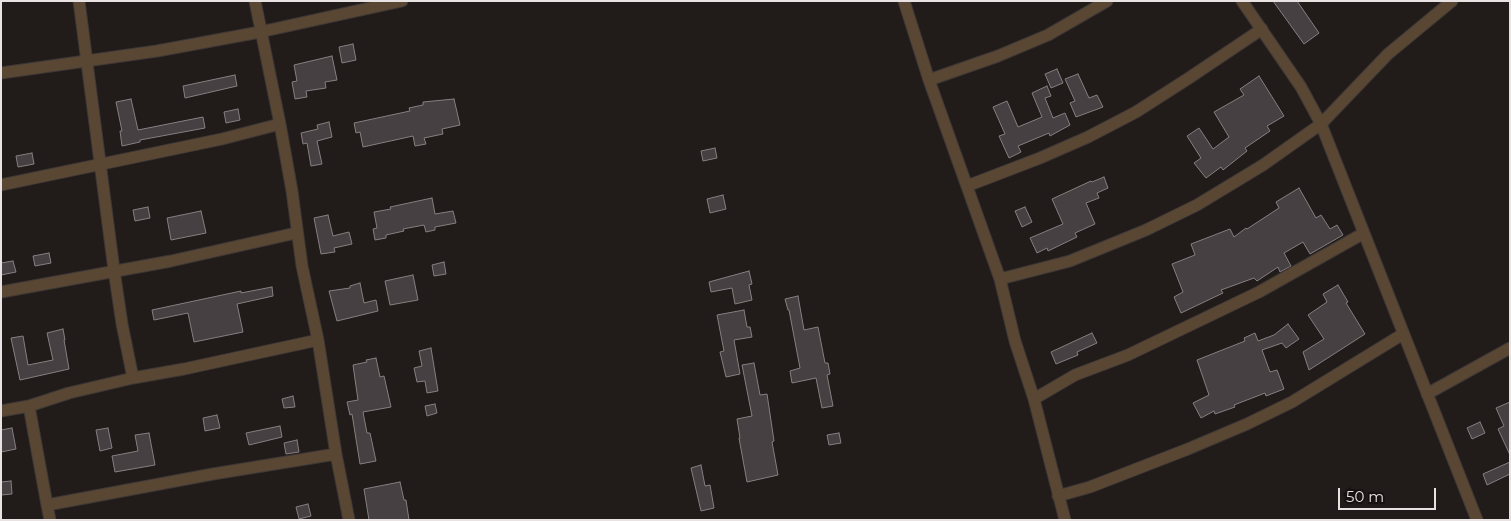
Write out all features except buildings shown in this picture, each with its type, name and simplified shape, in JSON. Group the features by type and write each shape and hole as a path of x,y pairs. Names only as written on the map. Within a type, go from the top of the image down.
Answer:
{"street":[{"path":"79,1 114,270 133,378"},
{"path":"254,1 280,124 292,192 296,233 318,340 336,454 349,520"},
{"path":"1,73 157,51 260,32 402,1"},
{"path":"904,1 929,80 1000,279 1015,341 1034,399 1065,520"},
{"path":"929,80 998,56 1048,35 1107,1"},
{"path":"1242,1 1301,87 1321,124 1477,520"},
{"path":"1000,279 1070,261 1146,230 1205,200 1263,165 1321,124 1388,54 1452,1"},
{"path":"967,186 1040,158 1136,112 1262,29"},
{"path":"1,185 222,139 280,124"},
{"path":"1,292 171,261 296,233"},
{"path":"1034,399 1075,375 1128,355 1260,292 1364,233"},
{"path":"1058,496 1090,487 1247,424 1292,402 1403,334"},
{"path":"1,411 29,406 133,378 318,340"},
{"path":"1427,394 1510,348"},
{"path":"29,406 50,520"},
{"path":"47,505 214,474 336,454"}]}
